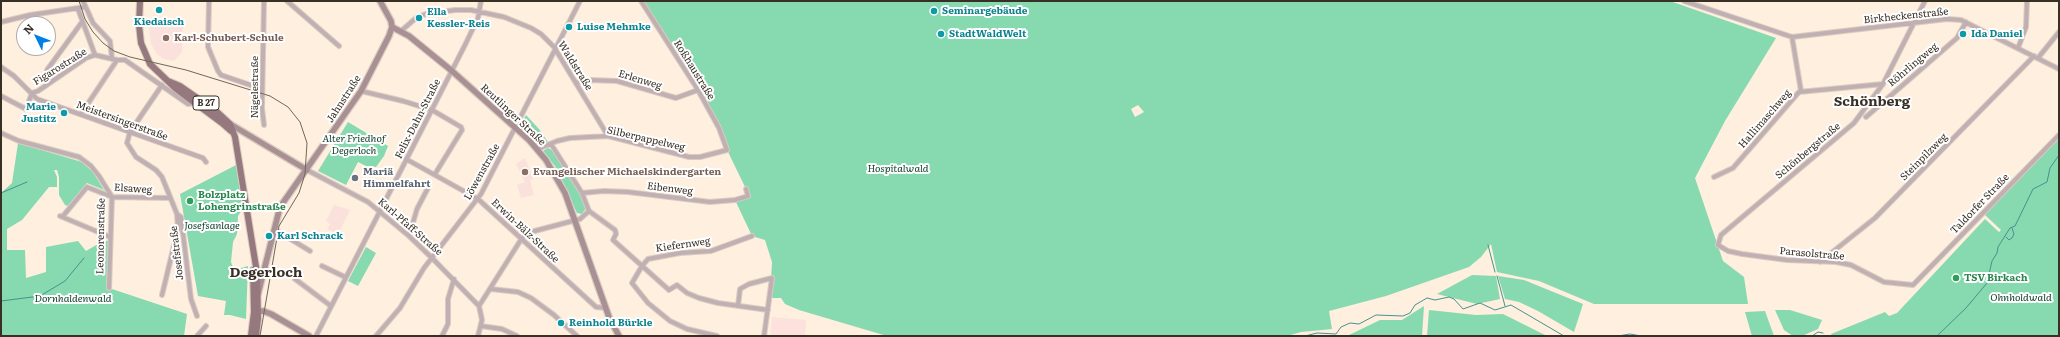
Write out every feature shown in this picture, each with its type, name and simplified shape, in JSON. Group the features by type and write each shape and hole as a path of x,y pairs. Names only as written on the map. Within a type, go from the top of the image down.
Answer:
{"main road":[{"name":"B 27","path":"140,1 139,32 143,51 155,69 194,103 228,128 235,137"},
{"name":"B 27","path":"168,81 180,86 204,101 230,124 235,137 254,258 257,268 258,295 251,336"},
{"path":"216,118 230,124"},
{"name":"B 27","path":"254,258 256,336"}],"street":[{"path":"83,1 93,23 110,41 112,58"},
{"path":"209,1 208,46 217,70 221,75 262,89"},
{"path":"264,2 269,1"},
{"path":"287,1 340,46"},
{"path":"380,1 388,15 392,27"},
{"name":"Felix-Dahn-Straße","path":"316,336 452,71 480,13 481,1"},
{"name":"Löwenstraße","path":"376,336 400,308 432,258 478,199 580,1"},
{"name":"Roßhaustraße","path":"641,1 698,90 719,128 727,150"},
{"path":"1684,1 1792,36 1801,91"},
{"name":"Schönbergstraße","path":"1721,235 1854,123 1883,84 1925,1"},
{"path":"2018,48 2026,27 2027,1"},
{"name":"Nägelestraße","path":"264,2 262,89 264,125"},
{"path":"1,22 30,15 85,7"},
{"path":"78,9 96,55 117,60 125,60 188,104 194,103"},
{"name":"Waldstraße","path":"401,31 416,18 431,12 455,10 504,17 523,24 541,34 555,49 608,136"},
{"name":"Birkheckenstraße","path":"1792,36 1914,24 1947,19 1966,22 2059,69"},
{"path":"48,74 48,70 82,22"},
{"name":"Röhrlingweg","path":"1866,117 1957,38 1966,22"},
{"name":"Reutlinger Straße","path":"392,27 401,31 452,71 538,149 562,186 576,220 606,308 619,336"},
{"name":"Jahnstraße","path":"258,295 265,272 280,207 361,91 386,44 392,27"},
{"name":"Steinpilzweg","path":"1819,262 1875,218 2036,57 2059,32"},
{"name":"Figarostraße","path":"32,93 38,91 86,58 96,55"},
{"path":"81,114 117,60"},
{"name":"Meistersingerstraße","path":"1,67 37,99 203,158 206,162"},
{"name":"Erlenweg","path":"576,83 590,80 617,81 676,98 698,90"},
{"name":"Hallimaschweg","path":"1714,177 1733,168 1801,91 1883,84"},
{"path":"130,132 162,86"},
{"path":"361,91 432,110 461,126 462,130 435,174"},
{"path":"1,96 26,109 32,93"},
{"name":"Karl-Pfaff-Straße","path":"230,124 307,170 368,202 409,236 454,279 479,306"},
{"name":"Josefstraße","path":"130,132 127,143 132,153 160,174 168,188 170,198 177,214 181,217 191,299 196,316"},
{"name":"Leonorenstraße","path":"1,133 19,141 83,159 99,176 112,196 109,288"},
{"name":"Taldorfer Straße","path":"1913,285 2059,135"},
{"name":"Silberpappelweg","path":"538,149 570,138 608,136 689,157 700,157 727,150"},
{"name":"Reutlinger Straße","path":"551,144 582,193 589,211"},
{"name":"Erwin-Bälz-Straße","path":"406,159 478,199 596,307 606,308"},
{"name":"Elsaweg","path":"110,237 61,216 87,186 112,196 170,198"},
{"path":"409,236 417,209 428,186"},
{"name":"Eibenweg","path":"582,193 604,191 628,192 710,202 735,200 748,196 746,189"},
{"path":"478,336 482,314 479,306 522,238 527,233 582,218 589,211 615,230 616,234 613,240 669,290 677,286 687,293 699,298 768,310"},
{"path":"162,295 178,229 177,214"},
{"path":"274,229 310,251"},
{"name":"Parasolstraße","path":"1721,235 1718,245 1728,251 1779,259 1851,265 1884,282 1913,285"},
{"name":"Kiefernweg","path":"642,266 648,259 656,256 711,251 752,236"},
{"path":"322,266 345,277"},
{"path":"642,266 632,283 648,303 670,321 687,329 717,336"},
{"path":"257,268 265,272"},
{"name":"Jahnstraße","path":"254,288 265,272"},
{"path":"738,306 740,290 749,284 772,278 764,336"},
{"path":"295,279 331,306"},
{"path":"442,336 448,324 448,299 454,279"},
{"path":"491,289 518,292 531,298 554,314 577,336"},
{"path":"256,311 271,314 309,336"},
{"path":"197,336 206,326"},
{"path":"481,326 502,329 517,336"}],"shaded area":[{"name":"Karl-Schubert-Schule","path":"156,17 183,21 182,52 174,61 164,59 157,54 151,44 148,19"},
{"name":"Evangelischer Michaelskindergarten","path":"525,158 533,179 530,180 534,195 521,198 517,185 525,182 516,164"},
{"path":"334,205 350,210 338,234 327,229 330,224 326,221"},
{"path":"772,317 806,320 805,336 770,336"}],"green space":[{"name":"Hospitalwald","path":"640,1 1670,1 1776,38 1725,121 1695,178 1723,261 1744,277 1748,304 1594,304 1539,281 1497,272 1491,244 1481,257 1469,267 1386,296 1329,311 1332,329 1301,332 1287,336 887,336 799,310 785,304 781,298 770,298 772,262 765,240 752,236 735,200 748,196 746,189 698,90","holes":["1138,105 1144,112 1135,117 1131,109"]},
{"path":"526,115 539,129 548,142 539,145 519,128"},
{"name":"Alter Friedhof Degerloch","path":"348,122 388,146 384,156 376,167 366,166 358,162 346,185 318,171"},
{"name":"Ohnholdwald","path":"2059,137 2059,336 1832,336 1831,334 1885,312 1889,316 1897,313 1985,219 1999,232 2001,230 1984,214"},
{"name":"Dornhaldenwald","path":"18,143 82,162 93,172 104,190 87,183 68,206 65,205 59,195 59,177 57,170 54,170 57,177 57,187 49,187 22,220 7,229 7,250 25,250 26,278 46,272 46,247 78,241 86,251 98,244 97,240 108,241 109,288 187,314 184,336 1,336 1,193 12,183"},
{"path":"548,148 554,151 579,191 586,208 582,214 577,213 555,166 543,151"},
{"name":"Josefsanlage","path":"240,163 242,210 238,216 237,234 233,242 231,262 234,270 248,266 246,319 224,315 226,301 198,296 180,194"},
{"path":"366,247 376,253 358,286 348,281"},
{"path":"1472,275 1496,276 1500,299 1477,304 1437,294"},
{"path":"1498,276 1524,280 1583,304 1574,332 1538,311 1519,302 1505,299"},
{"path":"1424,306 1422,336 1347,336 1380,320 1402,320"},
{"path":"1429,310 1476,315 1503,314 1547,336 1427,336"},
{"path":"1775,310 1790,310 1822,320 1818,329 1802,336 1793,336 1784,330"},
{"path":"1765,311 1774,336 1752,336 1745,312"}],"waterway":[{"path":"1937,336 1966,308 1987,283 1992,261 1997,253 1998,247 2010,228 2015,226 2033,189 2047,182 2050,168 2059,155"},
{"path":"1,193 27,182"},
{"path":"2006,237 2009,240 2012,238 2014,234 2012,228"},
{"path":"1488,245 1495,272"},
{"path":"1,301 40,296 65,281 84,258"},
{"path":"1497,276 1505,306"},
{"path":"1305,336 1317,333 1336,334 1341,327 1350,323 1359,324 1376,315 1403,316 1410,313 1415,305 1427,298 1435,300 1449,297 1454,299 1463,309 1480,303 1495,310 1511,305 1564,336"},
{"path":"1812,336 1818,332 1823,333"},
{"path":"1618,336 1630,334 1641,336"}],"tram line":[{"path":"79,1 85,19 93,32 103,43 114,51 130,57 186,70 270,96 288,107 300,122 307,143 305,174 299,193 279,226 260,336"}],"place":[{"name":"Kiedaisch","path":"159,10"},
{"name":"Seminargebäude","path":"934,11"},
{"name":"Ella Kessler-Reis","path":"419,18"},
{"name":"Luise Mehmke","path":"569,27"},
{"name":"StadtWaldWelt","path":"941,34"},
{"name":"Ida Daniel","path":"1963,34"},
{"name":"Karl-Schubert-Schule","path":"166,38"},
{"name":"Marie Justitz","path":"64,113"},
{"name":"Evangelischer Michaelskindergarten","path":"525,172"},
{"name":"Mariä Himmelfahrt","path":"355,178"},
{"name":"Bolzplatz Lohengrinstraße","path":"190,201"},
{"name":"Karl Schrack","path":"269,236"},
{"name":"TSV Birkach","path":"1956,278"},
{"name":"Reinhold Bürkle","path":"561,323"}],"district":[{"name":"Schönberg","path":"1872,102"},
{"name":"Degerloch","path":"266,273"}]}
